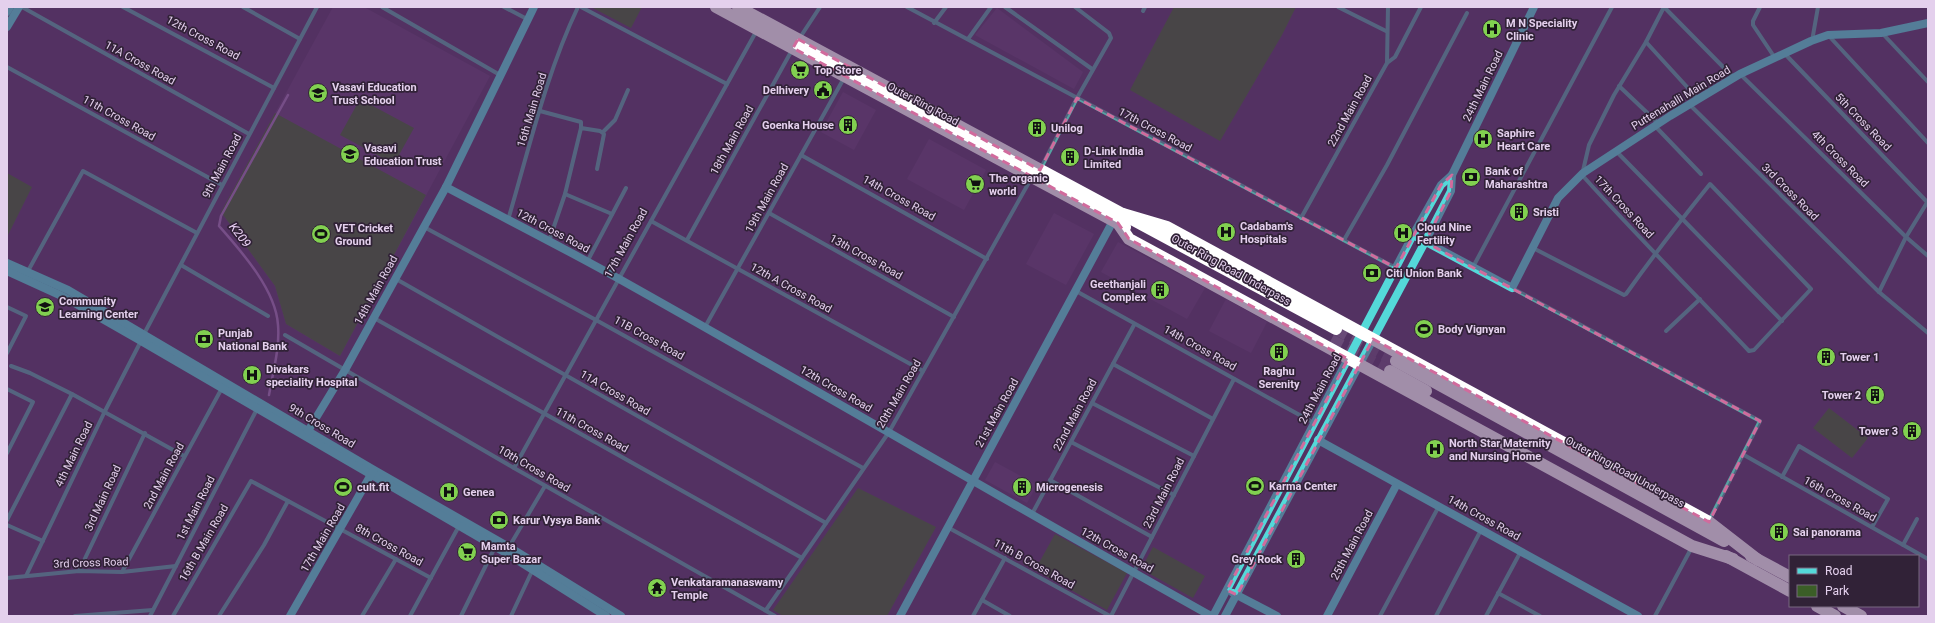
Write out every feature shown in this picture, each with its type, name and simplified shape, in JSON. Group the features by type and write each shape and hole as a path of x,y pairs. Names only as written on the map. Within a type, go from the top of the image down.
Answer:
{"highway":[{"name":"Outer Ring Road","path":"716,7 757,29 795,44 1036,173 1118,220"},
{"name":"Outer Ring Road","path":"738,7 845,76 1036,173"},
{"name":"Outer Ring Road Underpass","path":"1118,220 1333,335"},
{"path":"1118,220 1167,227 1709,522 1758,560 1789,576"},
{"path":"1118,220 1129,239 1692,546 1733,560 1789,590"},
{"name":"Outer Ring Road Underpass","path":"1733,560 1393,366 1758,560"},
{"path":"1819,607 1835,616"},
{"path":"1845,607 1861,616"}],"main road":[{"path":"7,12 10,7"},
{"path":"7,27 19,7"},
{"name":"14th Main Road","path":"308,431 345,370 446,187 534,7"},
{"name":"24th Main Road","path":"1212,616 1314,423 1425,242 1451,191 1452,175 1534,7"},
{"name":"Puttenahalli Main Road","path":"1512,288 1558,198 1582,175 1689,104 1737,76 1811,41 1828,36 1881,33 1927,24"},
{"name":"24th Main Road","path":"1225,616 1318,440 1353,361 1367,336 1396,268 1441,184 1452,175"},
{"name":"12th Cross Road","path":"446,187 619,279 889,432 972,482 1212,616"},
{"name":"21st Main Road","path":"900,616 1076,291 1118,220"},
{"path":"1413,235 1472,268 1512,288"},
{"name":"9th Cross Road","path":"7,262 68,290 222,388 509,548 534,567 606,616"},
{"name":"9th Cross Road","path":"7,271 64,297 142,338 308,431 459,526 621,616"},
{"name":"14th Cross Road","path":"1318,440 1638,616"},
{"name":"17th Main Road","path":"290,616 373,473"},
{"name":"25th Main Road","path":"1328,616 1397,484"},
{"path":"1227,590 1277,616"}],"street":[{"name":"11A Cross Road","path":"22,7 249,134"},
{"name":"12th Cross Road","path":"123,7 274,88"},
{"path":"243,7 300,39"},
{"name":"9th Main Road","path":"142,338 317,7"},
{"path":"382,7 500,75"},
{"path":"504,7 528,20"},
{"path":"579,7 727,84"},
{"name":"16th Main Road","path":"508,220 540,111 565,34 579,7"},
{"name":"18th Main Road","path":"687,240 795,44 820,7"},
{"name":"17th Cross Road","path":"907,7 934,23 1396,268"},
{"path":"934,23 946,7"},
{"path":"968,40 991,7"},
{"path":"1005,7 1092,69"},
{"name":"20th Main Road","path":"766,610 889,432 1036,173 1111,35 1075,7"},
{"path":"1338,7 1386,31"},
{"path":"1387,63 1386,31 1388,7"},
{"name":"22nd Main Road","path":"1301,218 1387,63 1395,57 1421,7"},
{"path":"1472,268 1612,7"},
{"name":"17th Cross Road","path":"1664,7 1646,42 1619,86 1589,145 1582,175 1749,351 1752,351 1782,320"},
{"name":"4th Cross Road","path":"1664,7 1906,237 1928,256"},
{"path":"1760,7 1752,21 1753,25 1775,58"},
{"path":"1811,41 1818,7"},
{"path":"1344,240 1387,165 1467,13"},
{"name":"17th Main Road","path":"514,468 757,29"},
{"path":"1881,33 1928,82"},
{"path":"1828,36 1928,143"},
{"path":"1646,42 1698,99"},
{"name":"5th Cross Road","path":"1785,54 1928,202"},
{"name":"11th Cross Road","path":"7,67 222,185"},
{"name":"19th Main Road","path":"704,328 845,76"},
{"path":"1619,86 1701,174"},
{"path":"603,132 615,120 628,90"},
{"name":"3rd Cross Road","path":"1689,104 1879,292 1928,333"},
{"path":"540,111 581,122 581,128 565,194 549,242"},
{"path":"581,128 603,132"},
{"path":"596,169 604,136 603,132"},
{"path":"1533,248 1622,296 1626,294 1682,218 1710,184 1811,289 1782,320 1682,218 1616,151"},
{"name":"14th Cross Road","path":"801,155 987,259"},
{"path":"28,271 83,171 197,233"},
{"path":"587,262 626,188"},
{"path":"565,194 612,214"},
{"path":"1879,292 1906,237 1928,202"},
{"name":"13th Cross Road","path":"769,213 954,317"},
{"name":"12th A Cross Road","path":"651,221 923,371"},
{"name":"11B Cross Road","path":"424,227 864,468"},
{"path":"181,265 268,316"},
{"name":"11A Cross Road","path":"395,279 826,523"},
{"path":"1512,288 1760,421 1709,522"},
{"name":"14th Cross Road","path":"1076,291 1134,325 1314,423"},
{"path":"1666,332 1700,299"},
{"path":"7,307 26,316 7,353"},
{"name":"11th Cross Road","path":"374,317 802,558"},
{"name":"22nd Main Road","path":"1032,515 1134,325"},
{"name":"10th Cross Road","path":"284,335 545,486 775,616"},
{"name":"4th Main Road","path":"26,576 105,411 142,338"},
{"path":"1113,364 1213,419"},
{"path":"11,366 30,373 105,411 184,456"},
{"name":"23rd Main Road","path":"1110,616 1234,379"},
{"name":"2nd Main Road","path":"122,572 222,388"},
{"path":"7,389 33,402 7,453"},
{"path":"7,520 72,394"},
{"path":"1092,403 1194,456"},
{"name":"1st Main Road","path":"150,616 258,409"},
{"name":"3rd Main Road","path":"79,572 144,433"},
{"path":"1071,442 1174,495"},
{"path":"1782,477 1799,446 1888,499 1872,527"},
{"name":"16th Cross Road","path":"1744,455 1928,559"},
{"path":"1050,480 1152,537"},
{"name":"8th Cross Road","path":"253,481 431,578"},
{"name":"16th B Main Road","path":"173,616 249,482 253,481"},
{"path":"509,548 545,486"},
{"path":"219,616 264,545 288,500"},
{"path":"1380,616 1439,506"},
{"path":"1903,545 1917,519"},
{"path":"7,525 43,541"},
{"path":"410,616 459,526"},
{"name":"11th B Cross Road","path":"949,528 1110,616"},
{"path":"1436,616 1482,530"},
{"path":"461,616 495,546"},
{"path":"1655,616 1692,546"},
{"path":"1486,616 1521,551"},
{"path":"973,616 1005,558"},
{"path":"362,616 396,559"},
{"name":"3rd Cross Road","path":"7,578 79,572 122,572 176,566"},
{"path":"511,616 534,567"},
{"path":"1498,593 1540,616"},
{"path":"982,600 1010,616"},
{"path":"75,616 153,610"}],"highlighted area":[{"path":"798,39 1040,170 1077,98 1396,268 1441,185 1452,175 1451,191 1425,242 1760,421 1709,522 1373,339 1237,595 1227,590 1348,359 1129,239 1118,223 793,48"}],"shaded area":[{"name":"Vasavi Education Trust","path":"333,7 364,7 490,76 340,356 286,324 275,286 221,212"},
{"path":"997,8 1083,72 1074,89 975,35"},
{"path":"843,92 876,110 854,150 821,132"},
{"path":"929,139 986,170 964,210 907,179"},
{"path":"1054,213 1094,234 1066,285 1026,264"},
{"path":"1118,242 1205,288 1187,319 1101,272"},
{"path":"1226,299 1267,322 1251,353 1209,331"},
{"path":"995,462 1037,485 1027,503 985,480"}],"green space":[{"path":"591,7 642,7 631,28"},
{"path":"1174,7 1296,7 1282,35 1220,141 1130,90"},
{"path":"360,99 414,128 394,164 340,135"},
{"name":"VET Cricket Ground","path":"275,113 426,195 340,356 286,324 275,286 221,212"},
{"path":"7,173 32,187 7,237"},
{"path":"1829,408 1868,438 1852,458 1813,428"},
{"path":"858,488 936,527 887,616 783,616 773,610"},
{"path":"1055,534 1127,573 1107,610 1035,570"},
{"path":"1153,547 1205,576 1193,598 1141,569"}],"waterway":[{"name":"K209","path":"269,395 278,342 276,312 271,298 256,272 219,226 221,216 288,95"}],"tunnel":[{"path":"1336,329 1396,361"},
{"path":"1331,340 1390,371"}],"place":[{"name":"M N Speciality Clinic","path":"1492,29"},
{"name":"Top Store","path":"800,70"},
{"name":"Delhivery","path":"823,90"},
{"name":"Vasavi Education Trust School","path":"318,93"},
{"name":"Goenka House","path":"848,125"},
{"name":"Unilog","path":"1037,128"},
{"name":"Saphire Heart Care","path":"1483,139"},
{"name":"Vasavi Education Trust","path":"350,154"},
{"name":"D-Link India Limited","path":"1070,157"},
{"name":"Bank of Maharashtra","path":"1471,177"},
{"name":"The organic world","path":"975,184"},
{"name":"Sristi","path":"1519,212"},
{"name":"Cadabam's Hospitals","path":"1226,232"},
{"name":"Cloud Nine Fertility","path":"1403,233"},
{"name":"VET Cricket Ground","path":"321,234"},
{"name":"Citi Union Bank","path":"1372,273"},
{"name":"Geethanjali Complex","path":"1160,290"},
{"name":"Community Learning Center","path":"45,307"},
{"name":"Body Vignyan","path":"1424,329"},
{"name":"Punjab National Bank","path":"204,339"},
{"name":"Raghu Serenity","path":"1279,352"},
{"name":"Tower 1","path":"1826,357"},
{"name":"Divakars speciality Hospital","path":"252,375"},
{"name":"Tower 2","path":"1875,395"},
{"name":"Tower 3","path":"1912,431"},
{"name":"North Star Maternity and Nursing Home","path":"1435,449"},
{"name":"Karma Center","path":"1255,486"},
{"name":"cult.fit","path":"343,487"},
{"name":"Microgenesis","path":"1022,487"},
{"name":"Genea","path":"449,492"},
{"name":"Karur Vysya Bank","path":"499,520"},
{"name":"Sai panorama","path":"1779,532"},
{"name":"Mamta Super Bazar","path":"467,552"},
{"name":"Grey Rock","path":"1296,559"},
{"name":"Venkataramanaswamy Temple","path":"657,588"}]}
